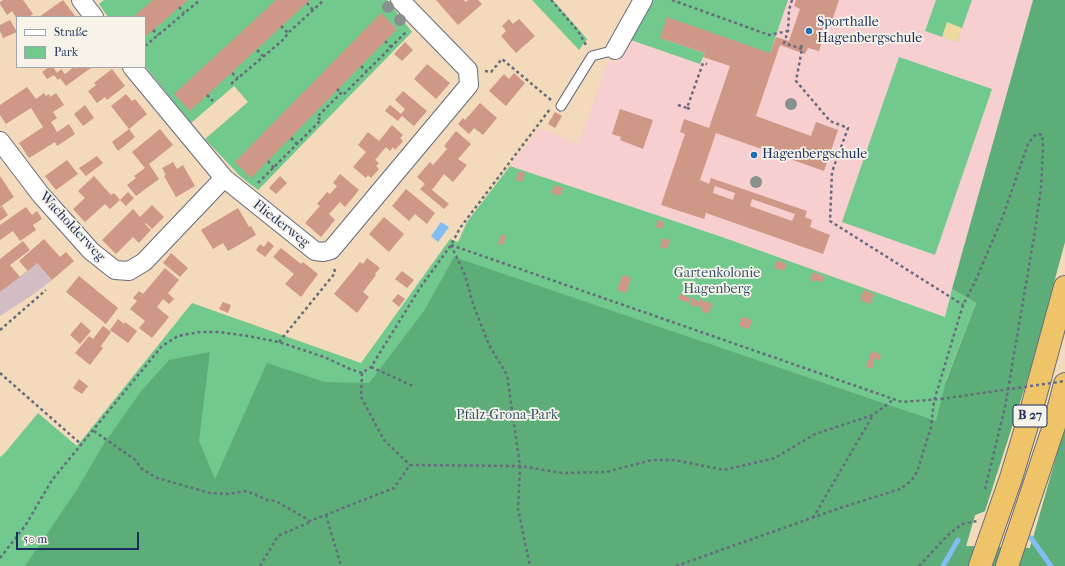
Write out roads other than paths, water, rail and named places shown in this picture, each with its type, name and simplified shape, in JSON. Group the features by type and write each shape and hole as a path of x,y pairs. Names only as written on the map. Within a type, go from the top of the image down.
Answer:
{"highway":[{"name":"B 27","path":"980,566 1030,415 1065,287"},
{"name":"B 27","path":"1007,566 1054,426 1065,384"}],"street":[{"path":"81,0 93,16"},
{"name":"Fliederweg","path":"133,68 224,178 315,251 323,252 331,250 469,85 468,70 400,0"},
{"path":"615,50 643,0"},
{"name":"Wacholderweg","path":"0,141 41,195 91,251 115,270 129,271 144,262 224,178"}],"lane":[{"path":"561,106 592,56 615,50"}],"water":[{"path":"441,222 449,227 438,242 431,236"}],"waterway":[{"path":"1031,538 1051,566"},
{"path":"943,566 958,540"}],"place":[{"name":"Sporthalle Hagenbergschule","path":"809,31"},
{"name":"Hagenbergschule","path":"754,155"}],"park label":[{"name":"Gartenkolonie Hagenberg","path":"717,282"},
{"name":"Pfalz-Grona-Park","path":"507,416"}]}
